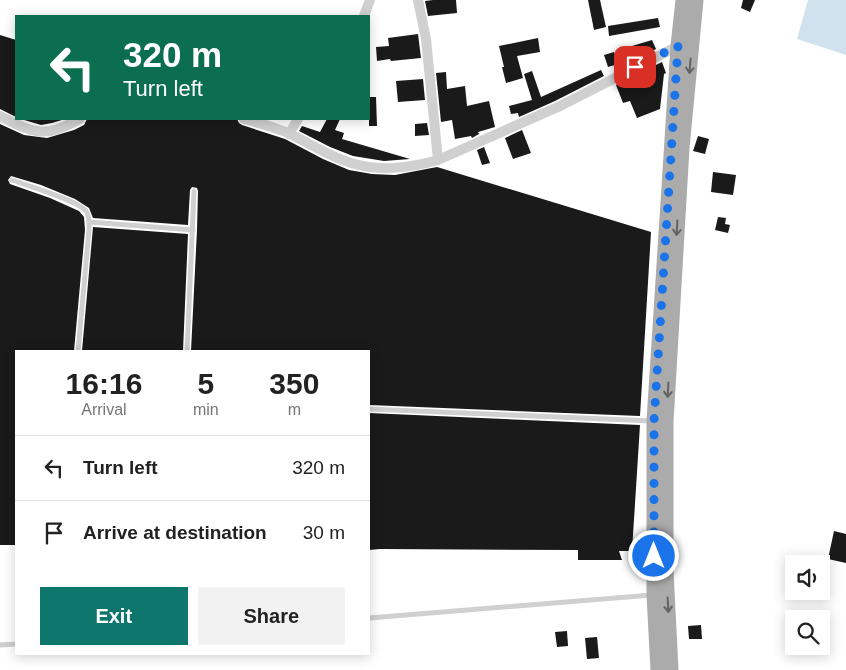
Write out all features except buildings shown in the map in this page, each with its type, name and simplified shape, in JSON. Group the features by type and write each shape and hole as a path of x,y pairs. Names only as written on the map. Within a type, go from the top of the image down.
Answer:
{"main road":[{"path":"671,670 666,570 666,422 682,148 683,0"},
{"path":"658,670 654,595 654,421 683,40 696,0"}],"street":[{"path":"364,15 370,0"},
{"path":"418,0 426,40 438,160"},
{"path":"248,120 289,134 351,163 396,168 419,165 438,160 558,107 683,40"},
{"path":"0,116 22,127 52,131 78,120"},
{"path":"289,134 297,120"}],"lane":[{"path":"12,180 73,203 85,210 89,222 78,350"},
{"path":"187,350 194,191"},
{"path":"89,222 193,230"},
{"path":"370,408 654,421"},
{"path":"370,618 654,595"},
{"path":"0,645 15,644"}],"water":[{"path":"808,0 846,0 846,55 797,39"}],"route":[{"path":"635,67 678,46 654,421 654,556"}]}
